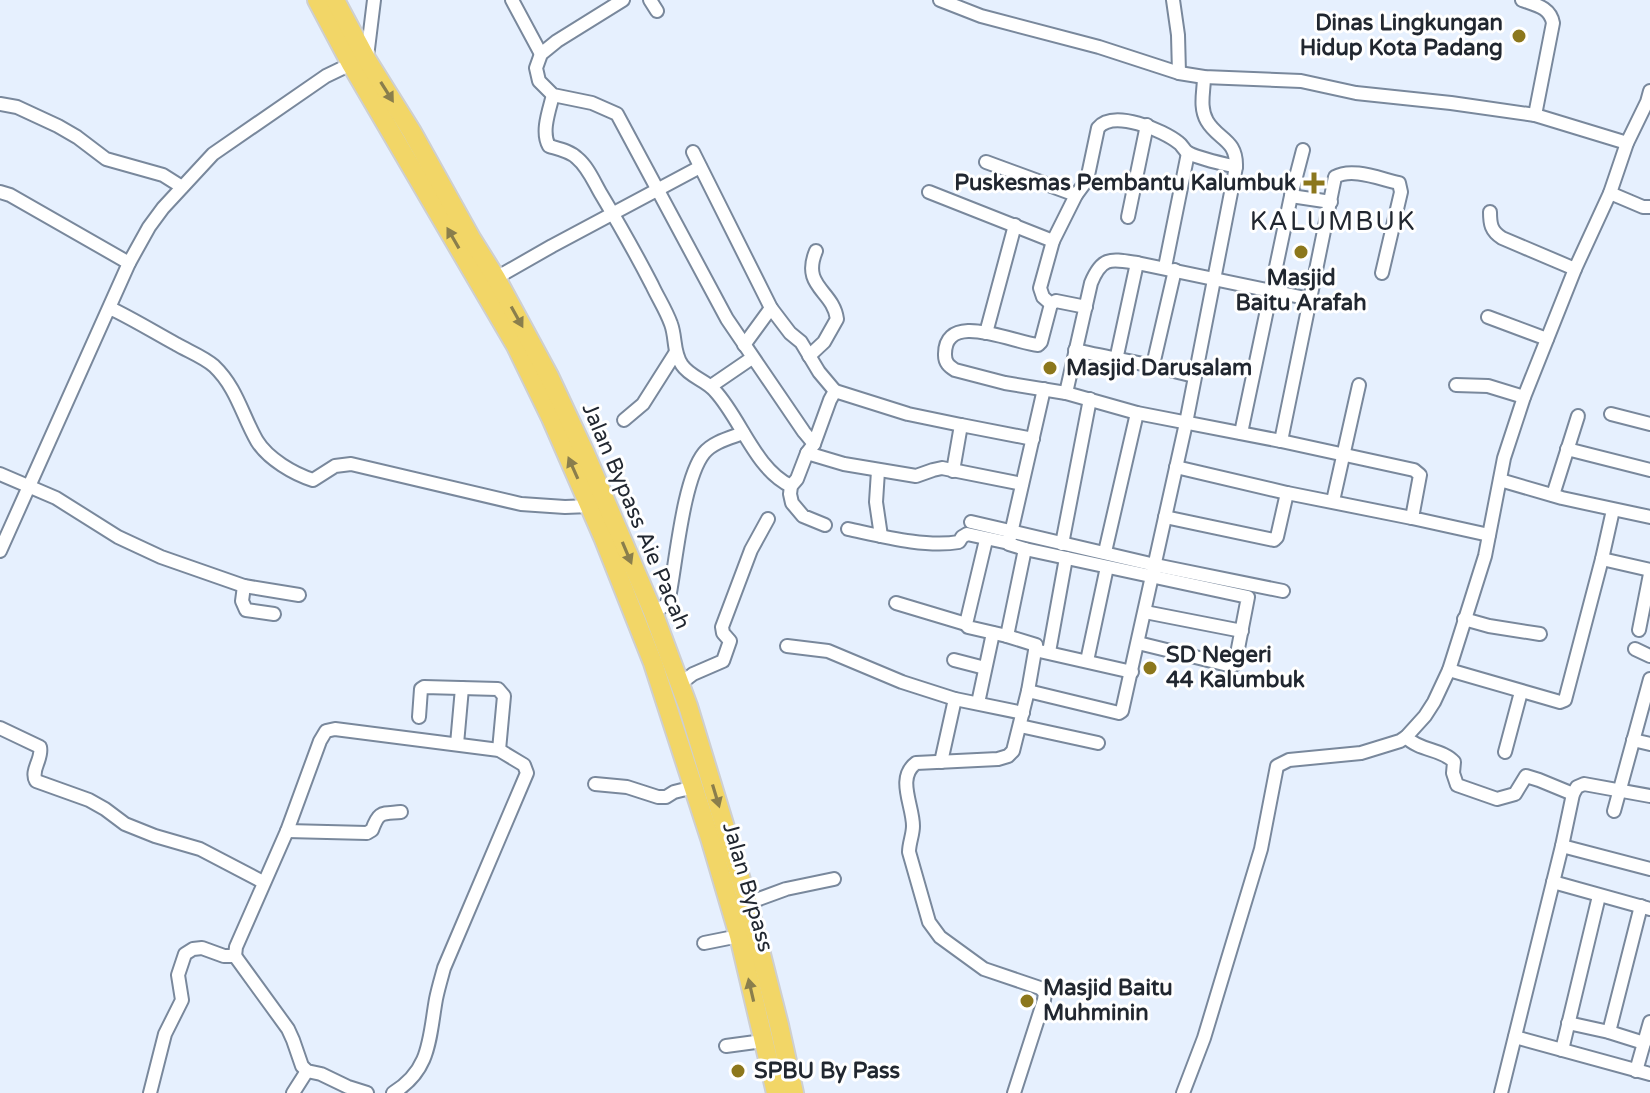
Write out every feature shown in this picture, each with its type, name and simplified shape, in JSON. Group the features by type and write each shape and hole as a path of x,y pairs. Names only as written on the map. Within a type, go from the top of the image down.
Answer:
{"highway":[{"path":"317,0 359,62"},
{"name":"Jalan Bypass Aie Pacah","path":"335,0 359,62 412,132 496,278 561,402 653,612 680,684 748,903 794,1093"},
{"name":"Jalan Bypass","path":"359,62 516,346 590,506 653,663 694,787 739,936 776,1093"},
{"path":"664,697 680,684"}],"street":[{"path":"0,551 129,263 149,227 213,154 326,76 359,62 374,0"},
{"path":"512,0 541,54"},
{"path":"623,0 600,5 541,54 536,68 539,81 553,95 592,103 617,114 721,309 811,449 844,464 878,471 916,476 937,469 1022,484"},
{"path":"940,0 981,16 1099,47 1179,73 1301,81 1356,93 1535,115 1627,143"},
{"path":"1173,0 1179,73"},
{"path":"1522,0 1547,9 1553,23 1535,115"},
{"path":"1028,691 1121,713 1186,423 1236,167 1234,148 1207,122 1203,110 1204,77"},
{"path":"1183,1093 1204,1038 1261,849 1277,766 1289,760 1361,753 1391,745 1406,737 1434,702 1449,670 1477,584 1504,458 1524,397 1650,91"},
{"path":"553,95 545,138 547,144 577,158 590,175 637,255 671,324 676,352 682,365 721,397 773,473 791,486"},
{"path":"0,104 17,107 58,126 106,159 163,175 182,187"},
{"path":"1051,304 1043,297 1040,288 1053,241 1087,180 1101,124 1119,121 1147,125 1181,144 1188,153 1236,167"},
{"path":"1128,217 1147,125"},
{"path":"1241,433 1303,150"},
{"path":"693,152 771,308 801,342 835,391 908,414 1033,439"},
{"path":"1153,365 1188,153"},
{"path":"986,162 1076,195"},
{"path":"496,278 700,167"},
{"path":"1281,441 1335,177 1343,173 1399,183 1401,192 1382,273"},
{"path":"0,192 129,263"},
{"path":"929,192 1053,241"},
{"path":"1610,193 1650,207"},
{"path":"1291,196 1331,202"},
{"path":"1490,212 1494,232 1502,238 1575,269"},
{"path":"986,333 1015,225"},
{"path":"809,356 824,342 837,317 811,274 816,251"},
{"path":"1066,393 1091,283 1097,268 1105,263 1115,260 1137,263 1310,299"},
{"path":"1116,360 1137,263"},
{"path":"1086,307 1056,301 1051,304 1038,345 966,330 954,333 944,352 945,360 950,368 1005,383 1066,393 1137,413 1418,472 1420,479 1412,518"},
{"path":"110,308 212,364 237,395 258,443 300,476 313,480 335,466 351,464 521,504 590,506"},
{"path":"744,345 771,308"},
{"path":"1488,317 1547,339"},
{"path":"1075,350 1194,376"},
{"path":"624,420 643,404 676,352"},
{"path":"711,386 752,358"},
{"path":"1333,501 1359,385"},
{"path":"1456,385 1488,386 1524,397"},
{"path":"1010,538 1044,389"},
{"path":"825,525 813,522 796,510 792,503 791,486 811,449 835,391"},
{"path":"1062,544 1090,399"},
{"path":"1105,552 1137,413"},
{"path":"1611,414 1650,424"},
{"path":"1553,495 1578,416"},
{"path":"953,471 961,425"},
{"path":"653,612 666,605 669,598 688,497 699,461 712,446 743,433"},
{"path":"1567,449 1650,470"},
{"path":"1176,467 1489,535"},
{"path":"878,471 876,502 881,536"},
{"path":"0,474 65,503 139,548 244,586 299,595"},
{"path":"1500,480 1650,517"},
{"path":"1165,517 1274,540 1287,493"},
{"path":"1449,670 1521,692 1560,702 1565,700 1613,510"},
{"path":"680,684 693,674 723,661 730,641 722,627 751,550 768,519"},
{"path":"971,522 1010,538 1025,549 1107,567 1283,591"},
{"path":"848,529 938,543 956,543 967,534 986,540 1010,538 1062,544 1105,552 1154,571 1248,597 1235,664 1232,666 1138,643"},
{"path":"966,624 986,540"},
{"path":"1007,636 1025,549"},
{"path":"1014,1093 1045,993 1040,988 984,969 940,937 929,922 909,852 913,828 906,778 909,768 916,763 998,759 1013,751 1066,558"},
{"path":"1602,559 1650,572 1644,623"},
{"path":"1087,661 1107,567"},
{"path":"244,586 242,601 246,610 274,614"},
{"path":"896,603 968,627 1034,644 1042,651 1132,672"},
{"path":"1145,612 1242,631"},
{"path":"1464,619 1540,634"},
{"path":"978,703 993,633"},
{"path":"787,646 828,651 902,682 978,703 1098,743"},
{"path":"1635,649 1650,656"},
{"path":"954,660 985,668"},
{"path":"1614,811 1633,740 1648,699 1650,679"},
{"path":"419,717 421,689 424,687 498,689 503,693 499,750"},
{"path":"457,744 462,688"},
{"path":"1505,752 1521,692"},
{"path":"941,762 955,699"},
{"path":"0,728 40,747 41,755 33,777 36,781 89,800 125,824 200,849 263,882"},
{"path":"367,1093 307,1071 302,1066 288,1029 235,956 263,882 287,831 320,741 326,731 335,729 499,750 524,765 527,773 444,968 425,1059 393,1093"},
{"path":"1406,737 1437,754 1449,756 1454,762 1453,773 1457,785 1497,799 1515,794 1526,776 1573,794"},
{"path":"1633,740 1650,744"},
{"path":"595,784 627,787 658,797 694,787"},
{"path":"1501,1093 1573,794 1577,787 1584,784 1650,796"},
{"path":"287,831 367,833 372,830 380,814 401,812"},
{"path":"1562,846 1650,869"},
{"path":"748,903 786,889 834,879"},
{"path":"1553,882 1645,907 1609,1032"},
{"path":"1562,1050 1599,896"},
{"path":"704,943 739,936"},
{"path":"150,1093 165,1034 182,1000 178,975 185,954 202,948 224,956 235,956"},
{"path":"1636,1071 1650,1022"},
{"path":"1568,1023 1644,1043"},
{"path":"1515,1037 1650,1074"},
{"path":"726,1046 763,1041"},
{"path":"293,1093 307,1071"}],"place":[{"name":"Dinas Lingkungan Hidup Kota Padang","path":"1519,36"},
{"name":"Puskesmas Pembantu Kalumbuk","path":"1314,183"},
{"name":"Masjid Baitu Arafah","path":"1301,252"},
{"name":"Masjid Darusalam","path":"1050,368"},
{"name":"SD Negeri 44 Kalumbuk","path":"1150,668"},
{"name":"Masjid Baitu Muhminin","path":"1027,1001"},
{"name":"SPBU By Pass","path":"738,1071"}],"district":[{"name":"KALUMBUK","path":"1333,221"}]}
